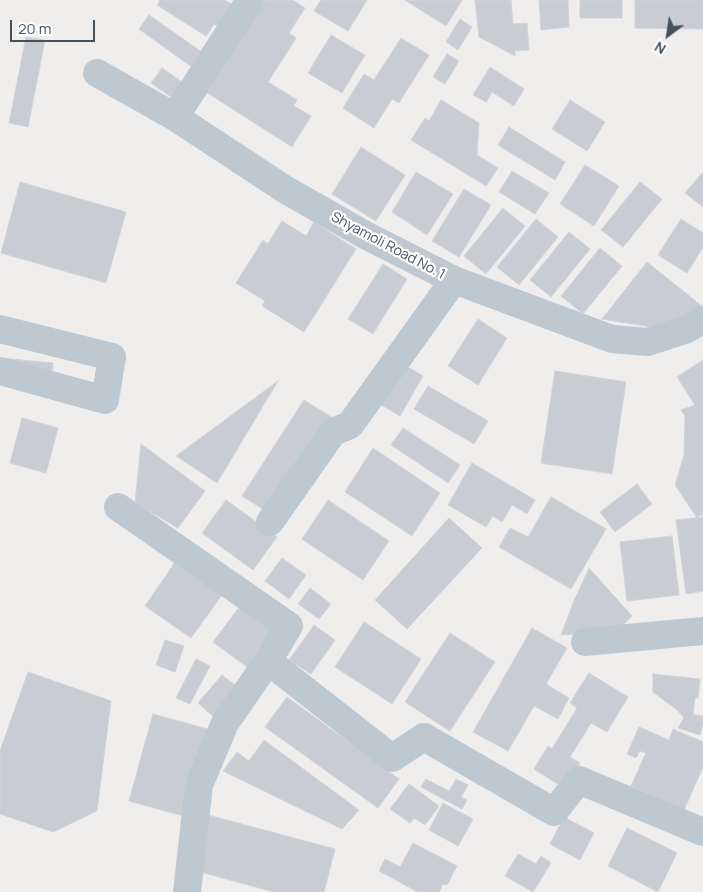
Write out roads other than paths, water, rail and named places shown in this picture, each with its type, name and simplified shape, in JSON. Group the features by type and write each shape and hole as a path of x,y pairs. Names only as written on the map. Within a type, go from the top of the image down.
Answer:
{"street":[{"path":"175,117 250,0"},
{"name":"Shyamoli Road No. 1","path":"97,73 175,117 286,190 367,236 454,280 612,339 648,342 685,330 703,320"},
{"path":"270,522 333,432 350,425 454,280"},
{"path":"0,329 112,357 105,400 0,370"},
{"path":"118,507 289,626 268,661 225,723 200,785 187,892"},
{"path":"585,642 703,631"},
{"path":"268,661 392,758 424,737 554,812 579,780 703,832"}]}
